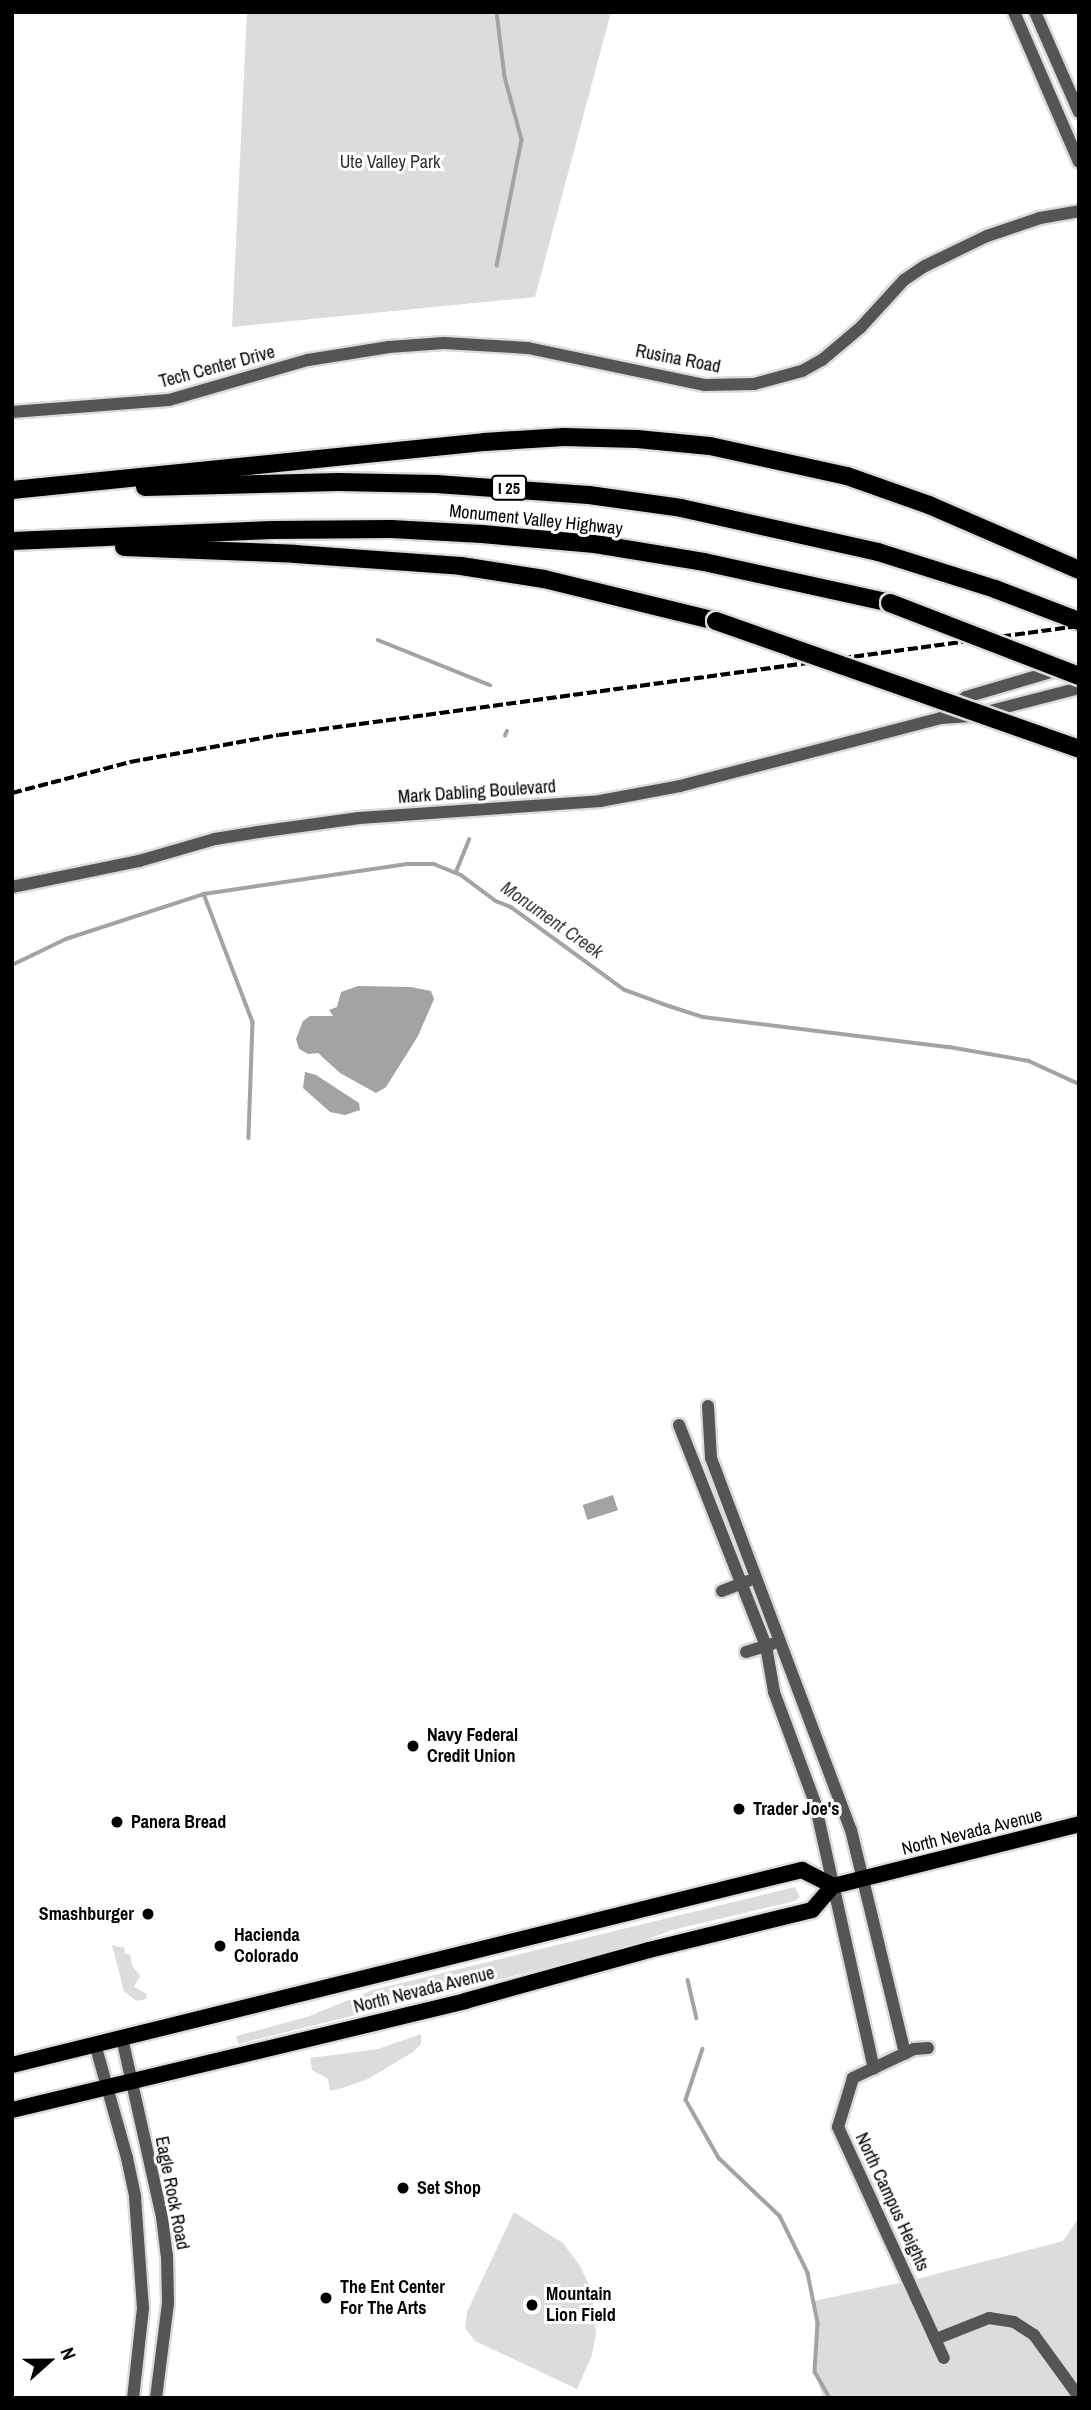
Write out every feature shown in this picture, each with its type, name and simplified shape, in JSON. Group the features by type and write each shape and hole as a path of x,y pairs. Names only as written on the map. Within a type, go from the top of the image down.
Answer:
{"highway":[{"path":"12,492 484,442 564,438 637,439 710,446 847,476 929,505 1079,570"},
{"name":"Monument Valley Highway","path":"12,492 338,482 436,484 589,495 681,508 878,552 995,589 1079,621"},
{"name":"Monument Valley Highway","path":"12,543 272,530 391,529 595,544 704,562 890,603 1079,676"},
{"path":"12,543 224,550 461,566 544,579 716,621 1079,749"}],"main road":[{"name":"North Nevada Avenue","path":"12,2110 465,2001 649,1950 812,1910 833,1886 1079,1824"},
{"name":"North Nevada Avenue","path":"12,2065 802,1870 833,1886"}],"street":[{"path":"1014,12 1079,162"},
{"path":"1035,12 1079,112"},
{"name":"Rusina Road","path":"346,353 444,343 491,345 576,357 705,385 754,384 802,371 822,360 861,327 904,280 925,266 996,232 1079,211"},
{"name":"Tech Center Drive","path":"12,412 169,400 284,366 346,353"},
{"name":"Mark Dabling Boulevard","path":"940,718 966,698 1047,671 1079,667"},
{"name":"Mark Dabling Boulevard","path":"12,887 139,861 215,839 258,832 359,818 578,803 637,794 723,775 940,718 971,716 1079,688"},
{"path":"708,1406 711,1458 851,1830 905,2054"},
{"path":"679,1425 766,1646 774,1692 815,1803 874,2068"},
{"path":"722,1591 757,1578"},
{"path":"746,1652 781,1641"},
{"name":"Eagle Rock Road","path":"122,2038 162,2217 167,2255 168,2303 156,2398"},
{"path":"95,2044 127,2158 141,2257 143,2308 133,2398"},
{"name":"North Campus Heights","path":"928,2048 905,2054 853,2078 838,2127 944,2358"},
{"path":"936,2339 989,2318 1014,2322 1034,2335 1079,2397"}],"green space":[{"name":"Ute Valley Park","path":"247,12 611,12 535,297 232,327"},
{"path":"795,1887 800,1897 795,1901 672,1930 622,1949 238,2044 236,2036 307,2017 373,1990"},
{"path":"112,1945 125,1948 124,1953 130,1955 132,1965 140,1976 134,1987 147,1994 146,1999 136,2001 124,1991"},
{"path":"421,2034 421,2044 413,2052 368,2079 342,2088 330,2091 328,2079 312,2070 310,2058 378,2049"},
{"name":"Mountain Lion Field","path":"514,2212 563,2243 580,2266 591,2289 596,2334 592,2355 577,2389 475,2341 465,2328 467,2312"},
{"path":"1079,2217 1079,2398 823,2398 815,2372 818,2323 813,2301 909,2281 1063,2241"}],"shaded area":[{"path":"358,986 411,987 431,991 434,999 418,1036 386,1087 376,1093 340,1073 318,1053 308,1054 299,1049 296,1039 303,1021 310,1016 333,1016 329,1010 337,1007 341,992"},
{"path":"305,1072 316,1075 359,1103 360,1110 345,1115 330,1112 303,1088"},
{"path":"613,1495 618,1510 588,1520 583,1505"}],"waterway":[{"path":"497,12 505,77 522,140 497,266"},
{"path":"378,640 490,685"},
{"path":"505,736 507,731"},
{"path":"456,872 469,840"},
{"name":"Monument Creek","path":"12,965 66,939 204,894 407,864 434,864 461,875 496,901 511,907 625,990 663,1004 703,1017 949,1047 1029,1061 1079,1084"},
{"path":"204,894 253,1022 249,1138"},
{"path":"688,1980 697,2018"},
{"path":"703,2049 686,2100 719,2158 780,2216 808,2273 818,2323 815,2372 830,2398"}],"railway":[{"path":"12,793 130,762 279,735 1079,626"}],"place":[{"name":"Navy Federal Credit Union","path":"413,1746"},
{"name":"Trader Joe's","path":"739,1809"},
{"name":"Panera Bread","path":"117,1822"},
{"name":"Smashburger","path":"148,1914"},
{"name":"Hacienda Colorado","path":"220,1946"},
{"name":"Set Shop","path":"403,2188"},
{"name":"The Ent Center For The Arts","path":"326,2298"},
{"name":"Mountain Lion Field","path":"532,2305"}]}
